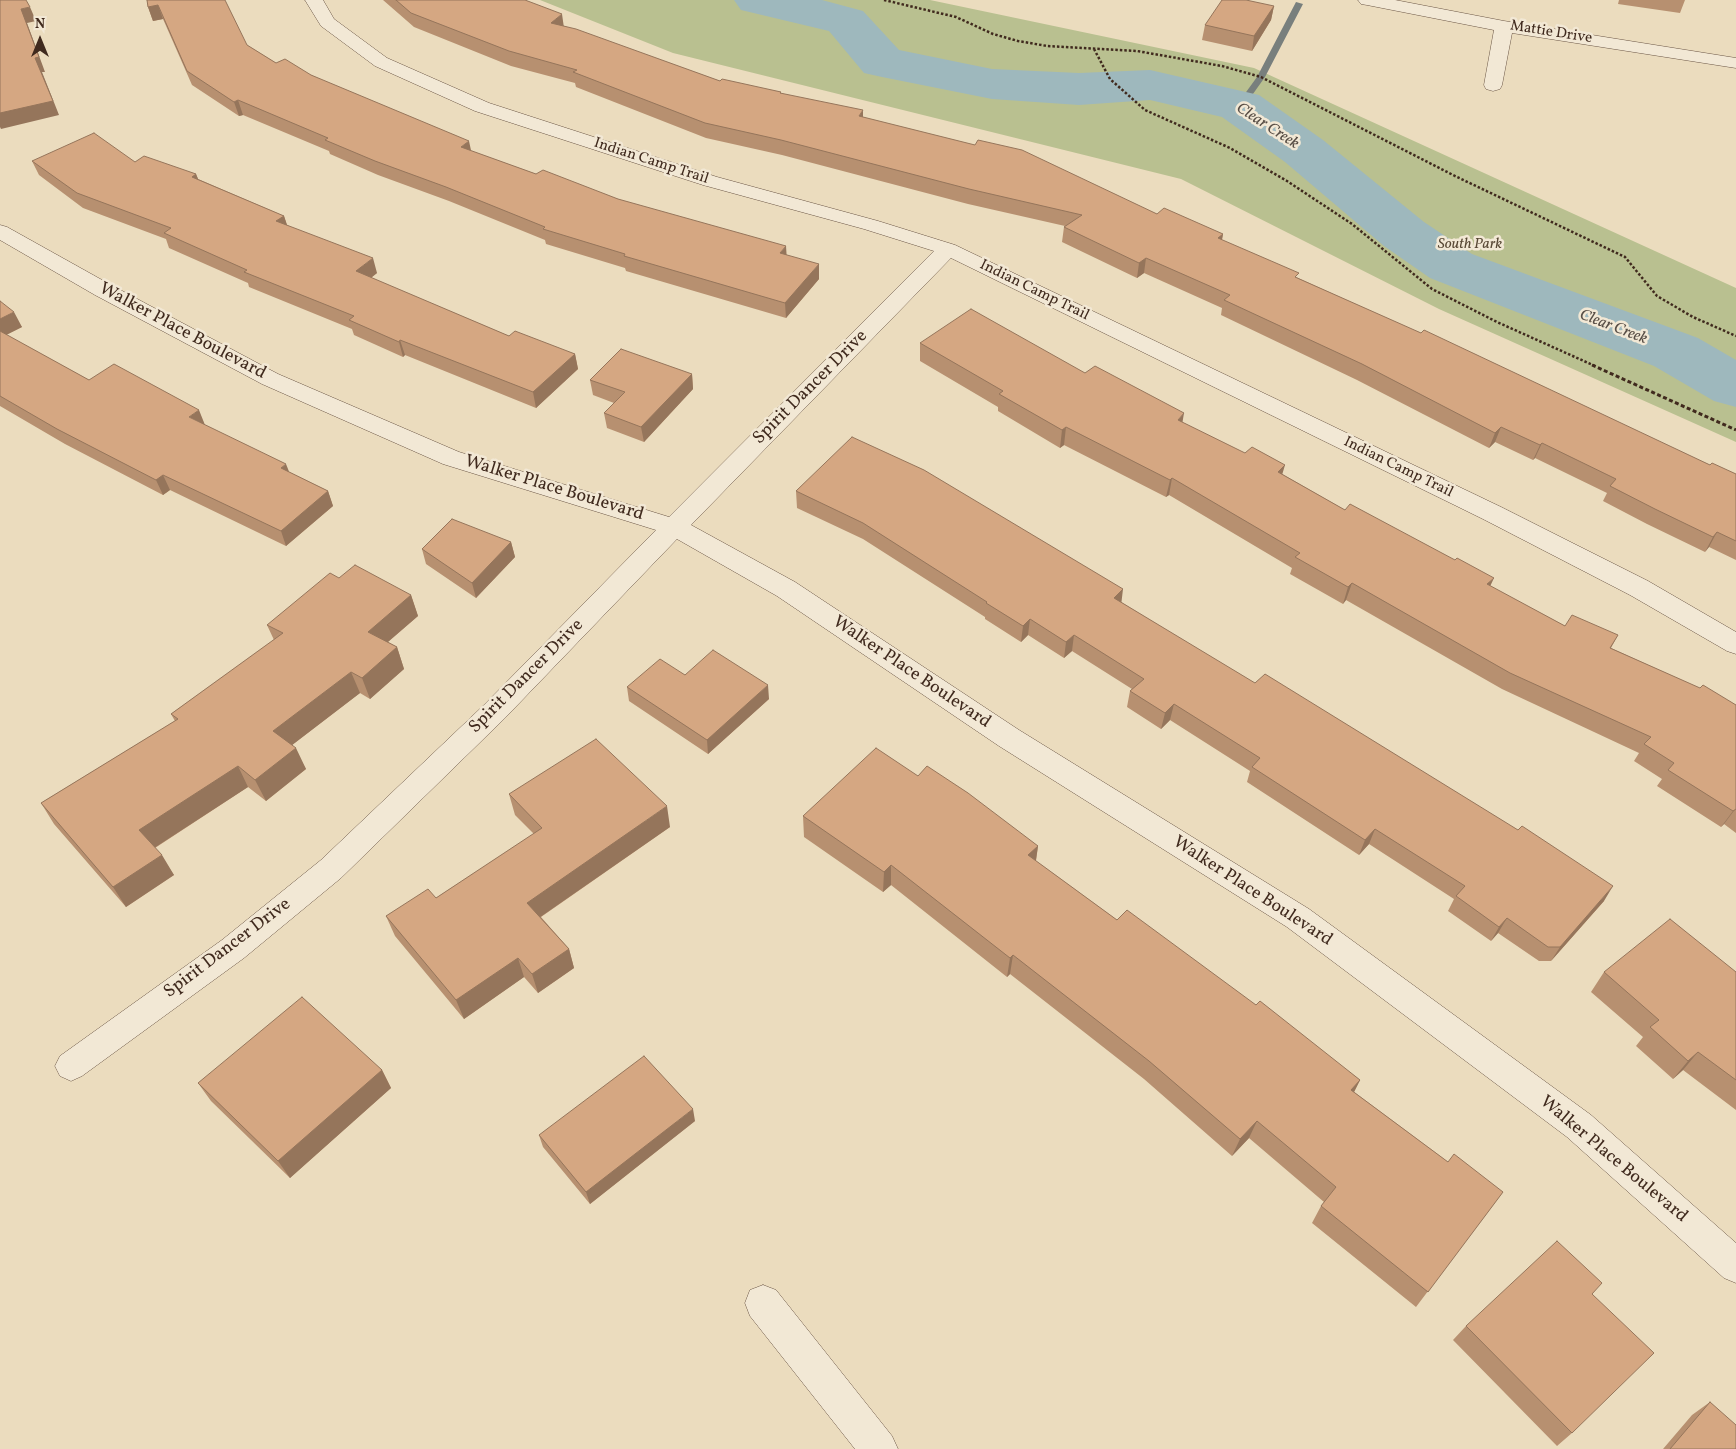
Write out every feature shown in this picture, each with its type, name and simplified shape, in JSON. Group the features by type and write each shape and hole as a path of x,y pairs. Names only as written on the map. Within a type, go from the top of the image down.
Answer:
{"street":[{"name":"Indian Camp Trail","path":"314,0 327,22 381,62 482,107 710,181 870,225 948,249 1500,518 1639,588 1736,644"},
{"name":"Mattie Drive","path":"1366,0 1504,26 1736,62"},
{"path":"1493,85 1504,26"},
{"name":"Walker Place Boulevard","path":"0,231 103,290 270,380 451,458 674,526 786,589 1009,738 1298,918 1578,1126 1736,1266"},
{"name":"Spirit Dancer Drive","path":"71,1066 233,949 331,869 495,711 674,526 948,249"},
{"path":"764,1303 879,1449"}],"path":[{"path":"884,0 956,17 993,34 1018,41 1047,46 1137,51 1222,66 1261,77 1455,176 1625,256 1657,296 1694,318 1736,336"},
{"path":"1094,49 1110,79 1145,110 1230,148 1287,181 1352,224 1432,289 1497,322 1736,430"}],"green space":[{"name":"South Park","path":"540,0 930,0 1254,68 1736,288 1736,442 1439,309 1181,179 673,53"}],"building":[{"path":"0,0 26,0 30,7 21,9 39,57 35,58 53,101 0,113"},
{"path":"147,0 225,0 247,45 276,63 285,59 311,75 469,141 461,147 536,174 543,170 618,199 786,246 780,253 819,264 785,303 624,256 625,254 543,229 545,227 325,140 328,138 238,100 234,102 187,71 158,5 148,7"},
{"path":"396,0 525,0 562,14 551,23 576,29 720,81 722,79 863,110 859,116 975,145 978,140 1022,150 1157,214 1164,208 1223,234 1218,238 1299,273 1295,277 1421,333 1424,330 1710,465 1712,463 1736,474 1736,541 1717,532 1713,537 1655,509 1610,486 1616,479 1542,443 1540,445 1501,427 1495,433 1362,364 1224,300 1230,295 1146,258 1139,263 1064,227 1082,215 969,189 781,140 705,123 573,72 577,70 509,51 411,13"},
{"path":"1222,0 1246,0 1274,6 1254,36 1205,25"},
{"path":"94,133 135,162 144,156 196,174 192,177 284,216 276,221 373,258 356,271 509,336 515,331 575,354 533,392 400,340 399,342 349,320 354,316 244,272 247,270 164,233 171,228 77,193 32,161"},
{"path":"0,301 14,312 0,319"},
{"path":"971,309 1085,373 1095,366 1184,413 1178,420 1245,453 1252,447 1285,465 1278,472 1345,510 1350,504 1455,560 1457,558 1494,578 1487,584 1565,626 1572,615 1618,635 1610,648 1700,688 1703,685 1736,705 1736,809 1733,811 1668,770 1674,763 1644,744 1651,737 1510,673 1352,583 1348,587 1295,557 1300,553 1172,478 1170,480 1066,427 1062,430 999,394 1003,391 920,343"},
{"path":"0,331 89,380 114,364 199,410 189,417 286,464 281,468 328,491 281,531 163,475 156,480 57,429 0,396"},
{"path":"621,349 692,374 641,427 604,413 625,392 590,380"},
{"path":"852,437 924,470 1123,589 1114,598 1255,683 1265,674 1518,830 1522,826 1613,886 1560,947 1548,947 1507,918 1499,927 1456,896 1465,886 1375,829 1365,840 1252,767 1260,758 1174,704 1165,713 1130,691 1144,679 1074,635 1066,642 1030,619 1023,626 863,523 796,491"},
{"path":"452,519 511,542 472,583 422,549"},
{"path":"355,565 411,595 368,632 397,647 362,678 351,672 273,731 296,748 255,780 238,766 139,830 162,855 113,887 41,803 178,719 171,714 283,633 267,625 330,573 339,578"},
{"path":"713,650 768,685 707,740 627,687 660,659 685,675"},
{"path":"596,739 667,806 527,903 569,949 532,974 518,958 456,1000 386,916 428,889 436,898 542,828 509,794"},
{"path":"876,748 918,776 927,766 968,793 1038,846 1028,855 1117,920 1127,910 1256,1005 1260,1001 1360,1080 1351,1090 1448,1162 1454,1154 1503,1192 1428,1292 1321,1206 1336,1187 1257,1121 1240,1139 1149,1061 1013,955 1010,958 891,865 884,872 803,816"},
{"path":"1670,919 1736,972 1736,1080 1698,1052 1688,1061 1650,1027 1659,1020 1604,972"},
{"path":"302,997 382,1070 278,1161 198,1083"},
{"path":"644,1056 693,1109 586,1192 539,1135"},
{"path":"1557,1241 1602,1283 1592,1294 1654,1353 1572,1433 1466,1326"},
{"path":"1710,1402 1736,1425 1736,1449 1670,1449"}],"waterway":[{"name":"Clear Creek","path":"758,0 846,21 882,62 992,84 1079,89 1150,85 1240,106 1304,151 1404,234 1451,266 1676,352 1736,387"},
{"path":"1240,106 1261,77 1299,4"}]}
